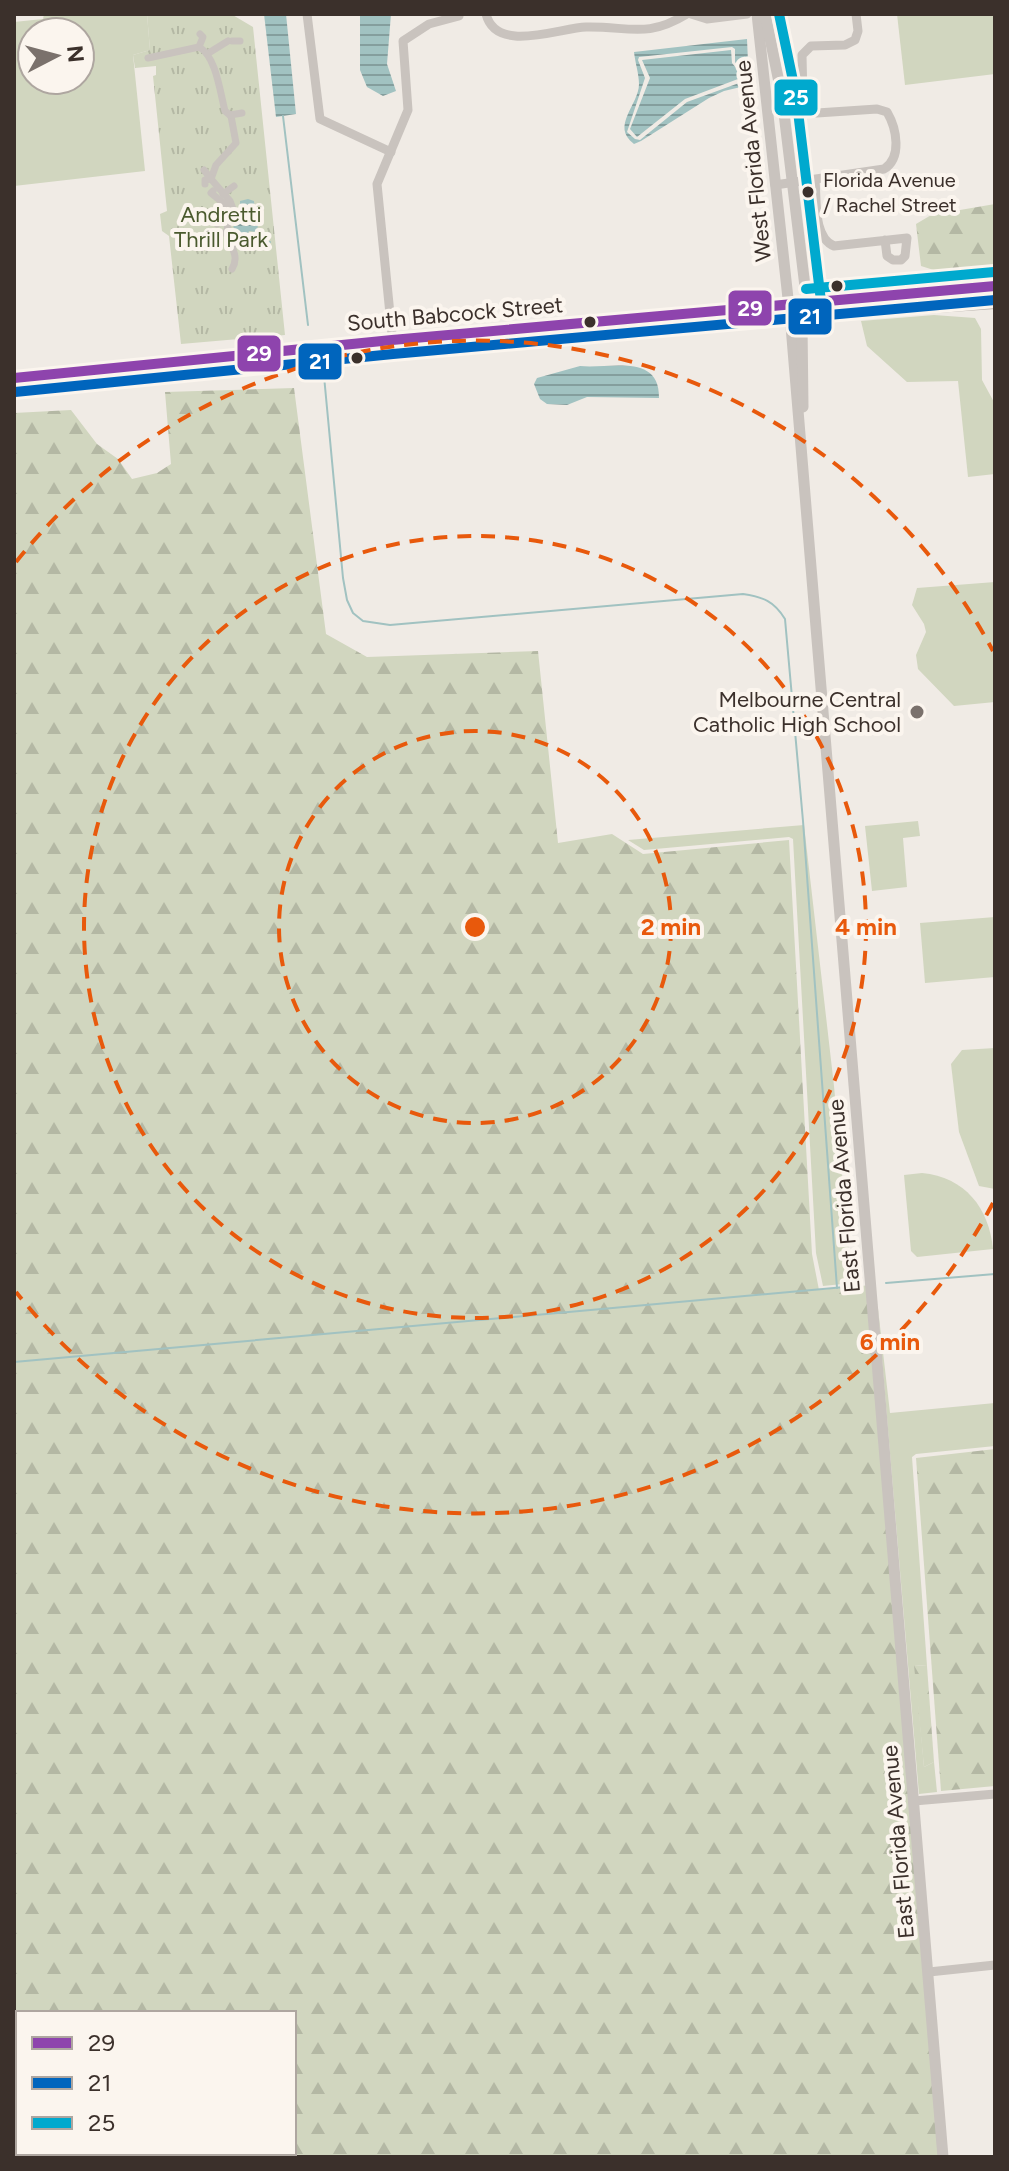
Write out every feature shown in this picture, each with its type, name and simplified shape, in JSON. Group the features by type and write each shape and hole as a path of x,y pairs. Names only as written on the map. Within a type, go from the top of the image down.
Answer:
{"main road":[{"name":"South Babcock Street","path":"14,391 394,354 995,286"},
{"name":"South Babcock Street","path":"14,378 392,340 797,310 995,303"}],"street":[{"path":"307,14 320,119 391,152"},
{"path":"486,14 491,26 501,33 533,36 584,27 648,30 670,24 689,14 707,19 747,14"},
{"name":"West Florida Avenue","path":"757,14 775,185 797,310"},
{"name":"West Florida Avenue","path":"765,14 782,97 793,184 797,310"},
{"path":"775,185 884,169 893,164 897,156 892,120 887,112 877,109 817,113 808,110 803,100 802,55 811,46 845,45 855,40 858,31 856,14"},
{"path":"394,354 377,184 408,110 403,41 429,24 451,16"},
{"path":"199,47 203,37 200,34"},
{"path":"207,54 233,41"},
{"path":"195,187 206,182 216,165 236,143 230,115 225,111 207,54 199,47"},
{"path":"148,58 199,47"},
{"path":"230,115 241,110"},
{"path":"204,170 206,182 230,201 233,209 226,233 235,248 236,263 232,269"},
{"path":"815,181 820,233 825,242 834,246 885,240"},
{"path":"217,224 215,222 227,206 211,193 234,186"},
{"path":"210,233 226,233"},
{"name":"East Florida Avenue","path":"797,310 803,472 943,2157"},
{"path":"914,1801 995,1794"},
{"path":"929,1972 995,1965"}],"green space":[{"path":"44,14 147,14 150,50 133,55 145,171 14,186 14,22 16,96 96,96 96,16"},
{"name":"Andretti Thrill Park","path":"147,14 231,14 253,27 285,335 181,344 169,236 162,231 160,214 167,211 153,76 156,75 156,66 135,68 133,55 150,50"},
{"path":"897,14 995,14 995,74 905,85"},
{"path":"995,204 995,267 940,272 921,266 916,224 943,208 960,210"},
{"path":"934,315 975,318 981,329 982,380 995,404 995,474 968,477 958,381 907,382 867,346 861,321"},
{"path":"294,388 326,634 367,657 538,651 558,843 612,834 643,854 789,840 812,1254 819,1290 871,1285 943,2157 14,2157 14,413 71,410 97,444 118,459 132,479 157,473 171,464 165,392"},
{"path":"995,582 995,702 954,706 918,669 916,655 926,632 912,605 917,588"},
{"path":"918,821 920,836 903,838 907,887 872,891 865,826"},
{"path":"804,825 834,1086 852,1283 823,1286 816,1253 793,839 644,850 628,840"},
{"path":"995,917 995,977 925,983 920,923"},
{"path":"995,1048 995,1189 979,1186 959,1132 951,1064 962,1050"},
{"path":"922,1173 951,1181 972,1197 986,1220 993,1249 917,1257 911,1251 904,1175"},
{"path":"877,1300 890,1413 995,1403 995,1446 916,1454 912,1457 927,1666 915,1665 924,1767 934,1762 937,1792 919,1794"},
{"path":"995,1449 995,1786 941,1791 916,1458"},
{"path":"914,1665 927,1666 934,1762 924,1767"}],"water":[{"path":"264,14 286,14 296,114 276,117"},
{"path":"360,14 391,14 387,64 396,91 383,96 367,87 360,70"},
{"path":"747,39 749,85 709,98 634,144 627,137 625,123 638,92 634,52","holes":["735,49 735,62 746,75 739,83 687,102 640,140 627,132 645,78 639,57"]},
{"path":"731,50 732,63 742,75 738,79 685,99 637,137 630,129 650,78 642,60"},
{"path":"240,201 254,201 255,212 251,220 258,224 257,232 249,231 237,246 233,224 240,212"},
{"path":"580,366 631,366 642,369 651,374 657,384 659,398 587,397 567,405 547,404 540,399 534,384 537,378"}],"waterway":[{"path":"283,116 308,325"},
{"path":"248,237 261,243 270,242"},
{"path":"324,376 343,578 353,613 363,621 390,625 743,594 767,601 785,619 837,1288"},
{"path":"886,1283 995,1274"},
{"path":"14,1362 856,1286"}],"transit line":[{"name":"25","path":"779,14 796,95 821,301"},
{"name":"25","path":"806,289 994,272"},
{"name":"29","path":"14,378 392,340 995,286"},
{"name":"21","path":"15,392 393,354 995,300"}],"place":[{"name":"Florida Avenue / Rachel Street","path":"808,192"},
{"name":"Melbourne Central Catholic High School","path":"917,712"}]}
